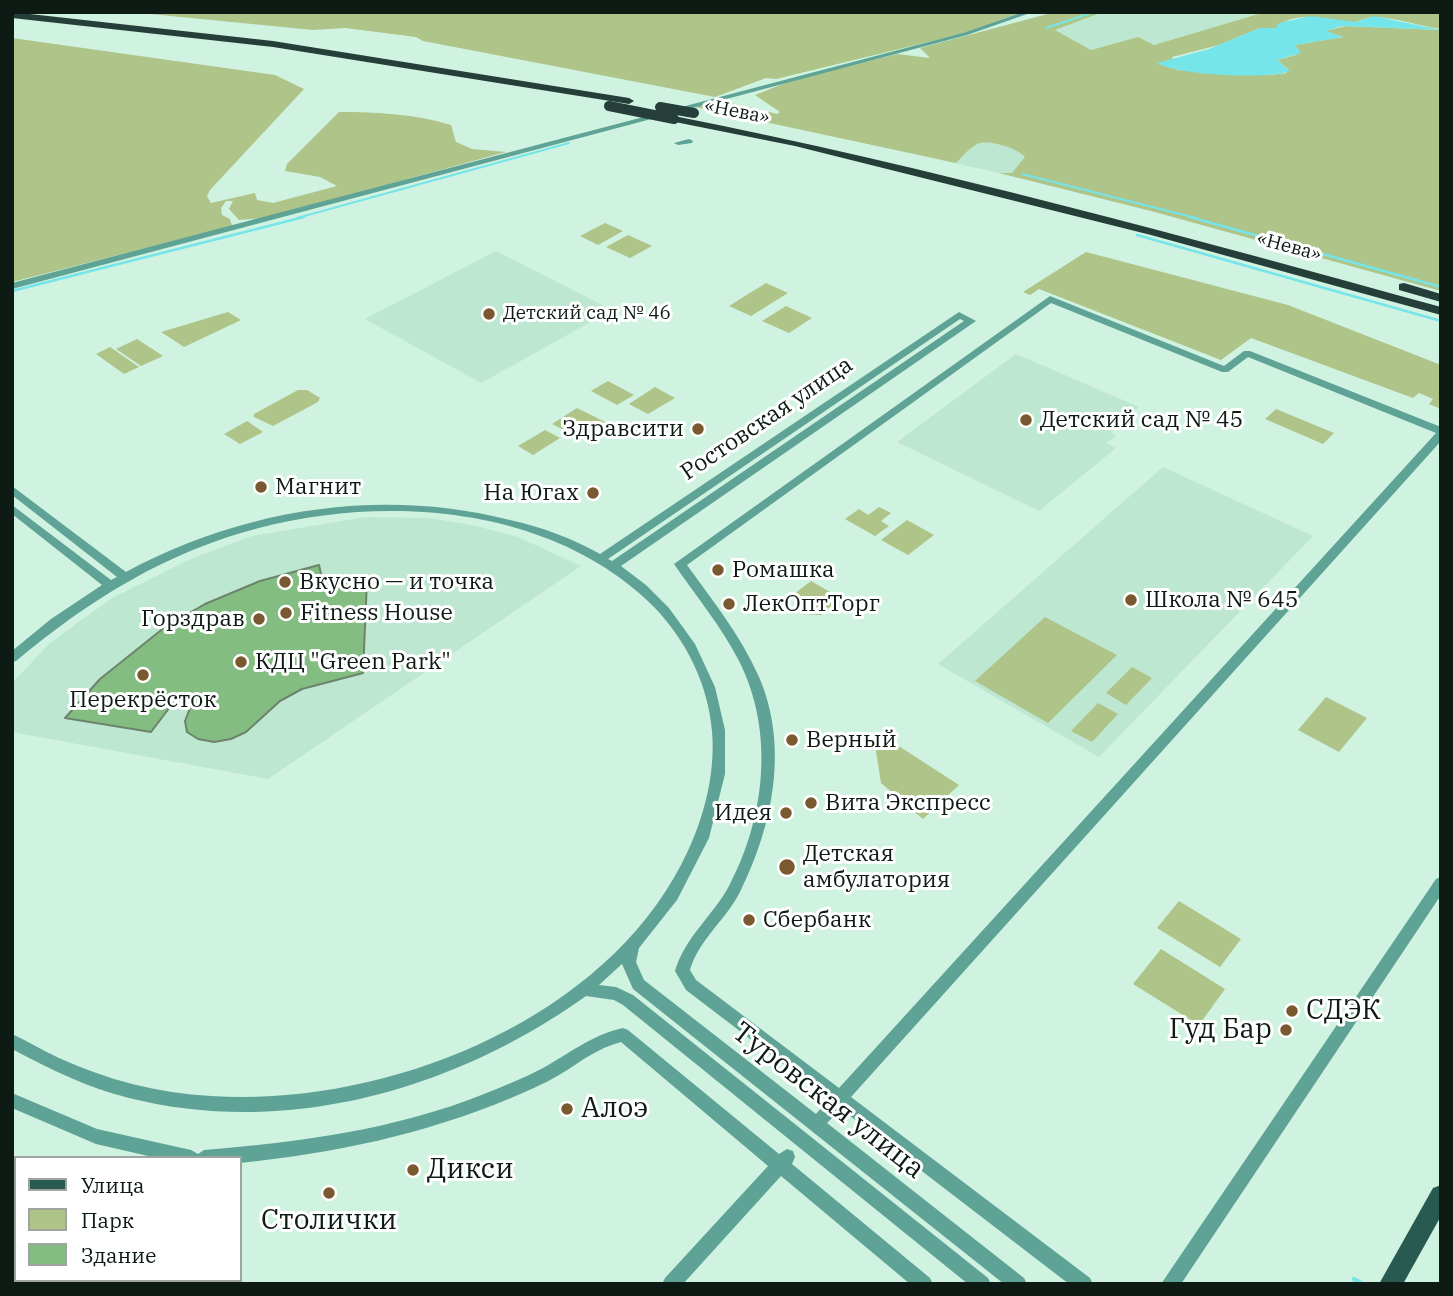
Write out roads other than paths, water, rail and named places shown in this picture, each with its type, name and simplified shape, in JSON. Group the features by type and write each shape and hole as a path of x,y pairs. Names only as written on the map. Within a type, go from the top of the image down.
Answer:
{"highway":[{"name":"«Нева»","path":"12,15 273,44 694,113 919,161 1287,254 1441,298"},
{"name":"«Нева»","path":"12,23 265,52 608,106 674,119 807,146 1155,232 1441,311"}],"main road":[{"path":"1390,1284 1441,1195"}],"street":[{"path":"12,286 965,34 1030,12"},
{"path":"678,143 689,142"},
{"path":"822,1118 839,1099 1441,432 1247,353 1225,370 1050,299 680,564 745,660 760,695 765,716 769,774 755,834 733,893 684,958 682,971 691,985 839,1099 1084,1284"},
{"name":"Ростовская улица","path":"600,559 959,315 971,321 613,566"},
{"path":"12,489 124,577"},
{"path":"12,508 109,585"},
{"path":"12,658 57,619 109,585 192,545 244,528 307,515 369,508 451,511 491,518 537,531 613,566 658,603 693,648 714,701 720,743 712,808 695,855 668,901 632,945 584,989 516,1034 460,1061 376,1088 338,1097 275,1104 213,1105 154,1098 100,1084 51,1064 12,1041"},
{"path":"1170,1284 1440,886"},
{"name":"Туровская улица","path":"632,945 629,962 638,984 1018,1284"},
{"name":"Туровская улица","path":"584,989 616,994 628,1000 982,1284"},
{"path":"230,1156 303,1150 416,1127 547,1074 602,1038 623,1035 784,1161 924,1284"},
{"path":"12,1100 96,1136 182,1156"},
{"path":"671,1284 784,1161"}],"water":[{"path":"1311,16 1356,22 1374,16 1441,30 1342,26 1326,31 1343,37 1295,45 1301,53 1277,60 1290,71 1279,74 1243,76 1201,73 1182,71 1157,63 1209,49 1260,28 1276,28 1279,23"}],"waterway":[{"path":"1046,28 1094,12"},
{"path":"297,218 569,143"},
{"path":"1022,174 1196,218"},
{"path":"12,291 304,217"},
{"path":"1190,217 1441,287"},
{"path":"1137,235 1441,321"},
{"path":"1354,1279 1362,1284"}],"place":[{"name":"Детский сад № 46","path":"489,314"},
{"name":"Детский сад № 45","path":"1026,420"},
{"name":"Здравсити","path":"698,429"},
{"name":"Магнит","path":"261,487"},
{"name":"На Югах","path":"593,493"},
{"name":"Ромашка","path":"718,570"},
{"name":"Вкусно — и точка","path":"285,582"},
{"name":"Школа № 645","path":"1131,600"},
{"name":"ЛекОптТорг","path":"729,604"},
{"name":"Fitness House","path":"286,613"},
{"name":"Горздрав","path":"259,619"},
{"name":"КДЦ \"Green Park\"","path":"241,662"},
{"name":"Перекрёсток","path":"143,675"},
{"name":"Верный","path":"792,740"},
{"name":"Вита Экспресс","path":"811,803"},
{"name":"Идея","path":"786,813"},
{"name":"Детская амбулатория","path":"787,867"},
{"name":"Сбербанк","path":"749,920"},
{"name":"СДЭК","path":"1292,1011"},
{"name":"Гуд Бар","path":"1286,1030"},
{"name":"Алоэ","path":"567,1109"},
{"name":"Дикси","path":"413,1170"},
{"name":"Столички","path":"329,1193"}]}
